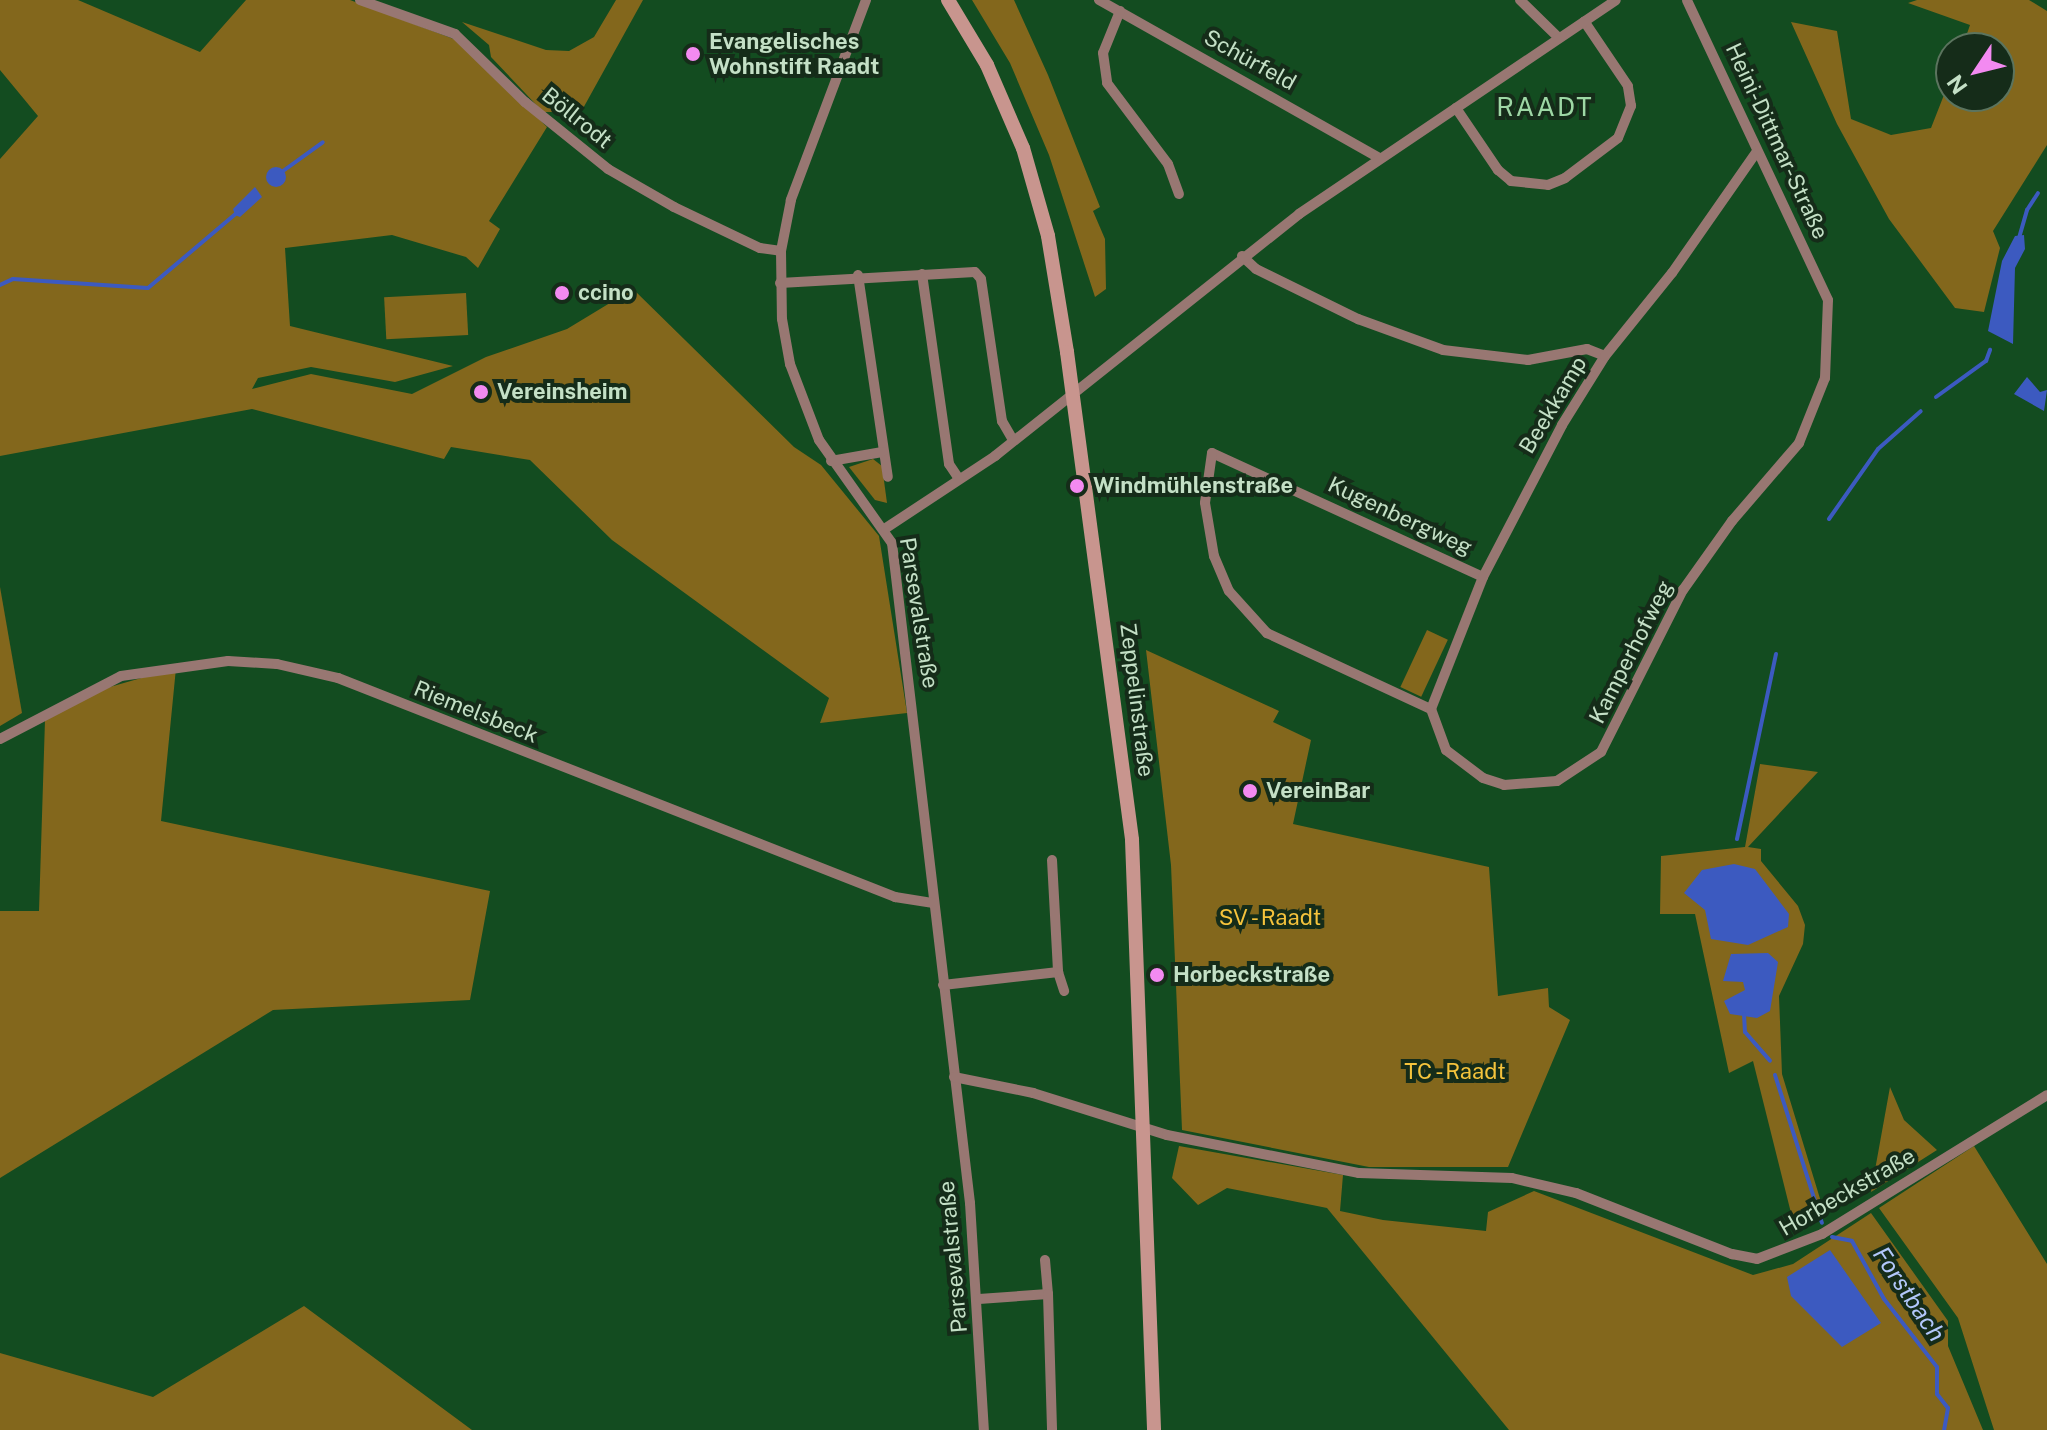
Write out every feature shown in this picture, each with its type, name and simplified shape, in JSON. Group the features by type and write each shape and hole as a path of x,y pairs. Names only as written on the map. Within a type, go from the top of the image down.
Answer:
{"main road":[{"name":"Zeppelinstraße","path":"948,0 987,65 1023,148 1048,236 1073,395 1132,840 1146,1130 1154,1430"}],"street":[{"name":"Böllrodt","path":"360,0 455,34 479,52 525,102 608,169 674,207 760,248 781,251"},
{"name":"Parsevalstraße","path":"866,0 806,156 781,251 780,283 790,364 801,402 831,461 886,528 919,754 979,1299 984,1430"},
{"name":"Schürfeld","path":"1099,0 1379,158"},
{"path":"1520,0 1559,38"},
{"path":"886,528 1073,395 1242,256 1379,158 1616,0"},
{"name":"Heini-Dittmar-Straße","path":"1687,0 1828,300"},
{"path":"1120,11 1103,53 1107,83 1168,164 1179,194"},
{"path":"1456,108 1498,170 1511,181 1548,185 1565,178 1618,138 1631,106 1628,86 1584,21"},
{"name":"Beekkamp","path":"1431,709 1483,577 1562,425 1605,356 1672,273 1757,151"},
{"path":"1242,256 1256,269 1358,319 1443,350 1528,360 1587,349 1605,356"},
{"path":"780,283 858,275 967,270 981,279 1002,421 1013,440"},
{"path":"922,274 949,464 959,479"},
{"path":"858,275 888,477"},
{"name":"Kamperhofweg","path":"1431,709 1446,750 1461,766 1504,785 1535,786 1557,781 1601,752 1683,590 1732,521 1799,443 1816,409 1825,378 1828,300"},
{"path":"831,461 882,452"},
{"name":"Kugenbergweg","path":"1431,709 1300,651 1267,633 1243,610 1223,579 1209,533 1205,503 1212,453 1483,577"},
{"name":"Riemelsbeck","path":"0,739 121,676 228,661 277,664 338,678 895,897 934,903"},
{"path":"1052,860 1058,972 1064,991"},
{"path":"943,985 1058,972"},
{"name":"Horbeckstraße","path":"954,1077 1033,1093 1146,1130 1359,1173 1512,1178 1576,1193 1757,1259 1822,1234 2047,1095"},
{"path":"1045,1260 1052,1430"},
{"path":"979,1299 1048,1294"}],"green space":[{"path":"0,0 78,0 200,52 246,0 350,0 459,41 547,127 489,221 500,229 478,268 466,257 392,235 285,248 290,326 453,366 395,382 311,367 258,378 252,389 311,374 412,394 486,357 567,329 633,289 794,447 821,465 879,536 907,713 820,723 829,698 612,540 530,460 451,447 444,459 252,409 0,456 0,159 38,116 0,70"},
{"path":"616,0 643,0 581,112 543,112 491,57 489,45 462,22 546,50 569,51 594,37"},
{"path":"972,0 1014,0 1048,75 1100,207 1093,211 1105,239 1106,289 1095,297 1049,155 1010,63"},
{"path":"1917,0 2029,0 2047,11 2047,145 1993,231 2000,248 1984,312 1955,308 1889,219 1837,124 1791,22 1837,31 1851,119 1891,135 1931,128 1937,112 2015,112 2015,32 1968,32 1970,25 1908,3"},
{"path":"466,293 468,335 386,339 384,297"},
{"path":"873,459 882,466 887,503 875,500 849,467"},
{"path":"0,587 22,713 0,726"},
{"path":"1427,630 1448,640 1421,697 1400,687"},
{"path":"1146,650 1279,711 1273,722 1311,740 1293,824 1489,867 1498,996 1548,988 1549,1007 1570,1020 1508,1167 1369,1167 1182,1130 1171,865"},
{"path":"176,668 161,821 490,891 470,1000 273,1010 0,1178 0,911 39,911 45,720 89,693"},
{"path":"1760,764 1818,772 1748,847 1761,849 1761,861 1798,906 1805,925 1803,944 1779,996 1782,1074 1825,1215 1795,1229 1753,1061 1729,1073 1695,914 1660,914 1661,856 1745,847"},
{"path":"1890,1087 1904,1120 1937,1150 1871,1192"},
{"path":"1179,1146 1343,1175 1340,1211 1383,1220 1486,1231 1488,1212 1534,1191 1753,1275 1793,1264 1871,1213 1948,1321 1948,1346 1983,1430 1509,1430 1327,1208 1227,1188 1198,1205 1172,1178"},
{"path":"1974,1146 2047,1264 2047,1430 1994,1430 1958,1318 1879,1208"},
{"path":"304,1306 472,1430 0,1430 0,1353 153,1397"}],"water":[{"path":"276,167 283,170 286,177 283,184 276,187 269,184 266,177 269,170"},
{"path":"255,187 262,197 240,217 235,215 233,209"},
{"path":"2024,235 2025,249 2015,268 2013,344 1988,331 2002,261 2015,236"},
{"path":"2027,377 2040,392 2047,390 2044,411 2014,394"},
{"path":"1734,864 1755,869 1789,914 1788,927 1748,945 1711,939 1705,910 1684,893 1702,870"},
{"path":"1768,953 1778,962 1770,1011 1757,1018 1730,1014 1724,1001 1745,990 1743,982 1723,981 1731,954"},
{"path":"1830,1250 1881,1323 1842,1347 1791,1296 1787,1277"}],"waterway":[{"path":"283,171 323,142"},
{"name":"Forstbach","path":"2019,238 2027,210 2038,193"},
{"path":"0,285 13,279 148,288 238,212"},
{"name":"Forstbach","path":"1936,397 1986,361 1990,350"},
{"name":"Forstbach","path":"1829,519 1878,449 1921,411"},
{"name":"Forstbach","path":"1737,839 1776,654"},
{"name":"Forstbach","path":"1744,1014 1745,1032 1770,1061"},
{"name":"Forstbach","path":"1775,1075 1822,1223"},
{"name":"Forstbach","path":"1832,1237 1852,1241 1884,1299 1937,1367 1937,1394 1948,1408 1944,1430"}],"place":[{"name":"Evangelisches Wohnstift Raadt","path":"693,54"},
{"name":"ccino","path":"562,293"},
{"name":"Vereinsheim","path":"481,392"},
{"name":"Windmühlenstraße","path":"1077,486"},
{"name":"VereinBar","path":"1250,791"},
{"name":"Horbeckstraße","path":"1157,975"}],"district":[{"name":"RAADT","path":"1545,107"}],"park label":[{"name":"SV - Raadt","path":"1270,918"},
{"name":"TC - Raadt","path":"1455,1072"}]}
